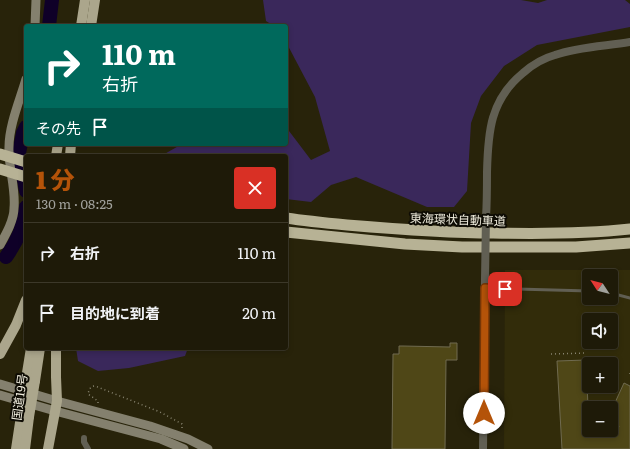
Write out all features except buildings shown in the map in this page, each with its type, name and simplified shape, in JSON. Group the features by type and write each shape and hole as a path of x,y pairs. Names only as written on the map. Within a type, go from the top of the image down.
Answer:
{"highway":[{"path":"81,24 85,0"},
{"path":"91,24 95,0"},
{"path":"0,154 24,161"},
{"path":"0,169 24,176"},
{"name":"東海環状自動車道","path":"288,218 447,233 571,233 630,229"},
{"path":"288,232 357,240 462,247 576,247 630,243"},
{"path":"0,354 16,325 24,305"},
{"name":"国道19号","path":"31,350 31,380"},
{"name":"国道19号","path":"16,449 25,416 31,380 39,350"},
{"path":"48,449 56,406 56,350"},
{"name":"国道19号","path":"25,416 25,449"}],"main road":[{"path":"36,0 36,24"},
{"path":"0,245 8,229 14,209 14,195 9,160 10,131 24,86"},
{"path":"0,384 56,406 161,439 184,449"},
{"path":"0,395 150,426 188,439 208,449"}],"street":[{"path":"483,449 488,143 494,114 500,100 519,76 530,68 554,55 568,51 630,42"},
{"path":"84,438 84,442 88,449"}],"lane":[{"path":"485,284 582,291"},
{"path":"618,295 630,298"}],"path":[{"path":"551,354 586,353"},
{"path":"98,404 98,401 88,394 92,386 98,387 160,412 182,424 181,429"}],"shaded area":[{"path":"263,0 521,0 538,3 547,0 625,0 630,4 630,27 537,45 504,66 481,96 471,123 467,191 454,207 427,207 356,177 331,185 311,202 288,199 288,154 164,154 178,146 288,146 288,130 311,160 330,151 315,97 288,46 288,24 271,24 266,21"},
{"path":"505,270 582,270 582,305 618,305 618,270 630,270 630,449 504,449"},
{"path":"76,350 187,350 185,356 129,368 98,371 78,361"}],"waterway":[{"path":"49,24 52,0"},
{"path":"24,131 19,153 24,180"},
{"path":"6,257 13,246 24,221"}],"route":[{"path":"484,413 485,288 505,289"}]}
